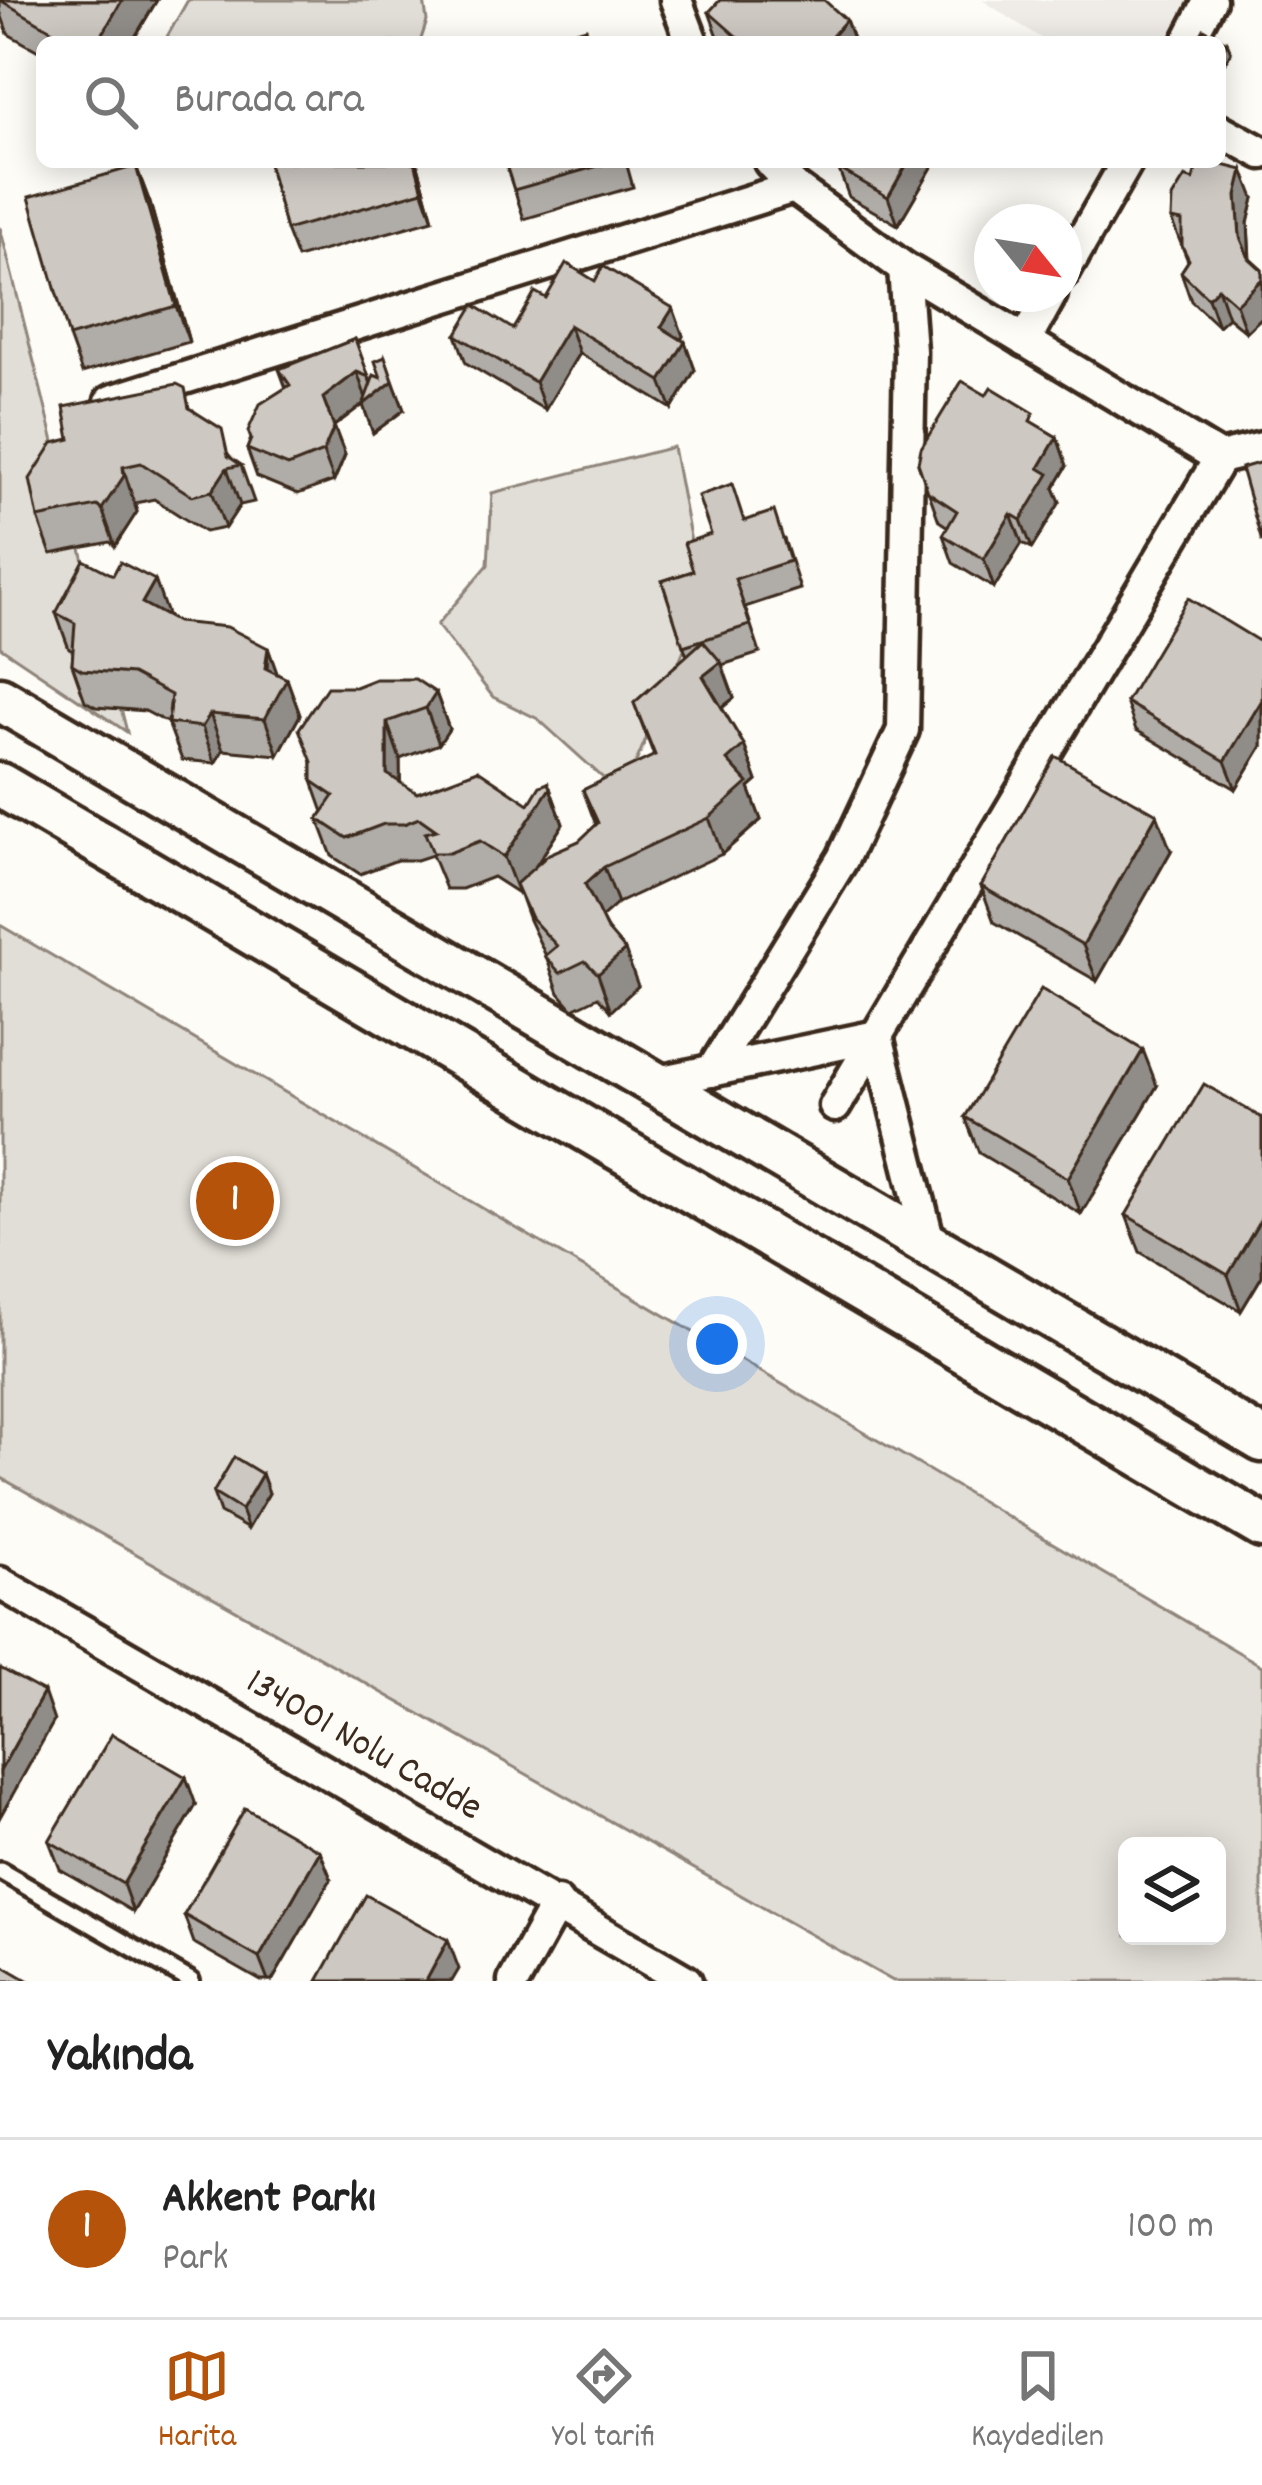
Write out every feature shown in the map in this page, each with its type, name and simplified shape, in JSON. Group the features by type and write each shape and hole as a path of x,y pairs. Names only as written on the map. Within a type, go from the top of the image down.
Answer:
{"street":[{"path":"676,0 690,36"},
{"path":"1191,36 1210,0"},
{"path":"1226,133 1262,153"},
{"path":"776,168 794,187 904,268 1220,458 1262,448"},
{"path":"1082,240 1123,168"},
{"path":"105,403 794,187"},
{"path":"712,1071 844,858 903,730 910,351 904,268"},
{"path":"1025,341 1042,312"},
{"path":"835,1106 1220,458"},
{"path":"0,700 1262,1440"},
{"path":"0,785 1262,1526"},
{"path":"653,1083 877,1036"},
{"path":"877,1036 929,1242"},
{"name":"134001 Nolu Cadde","path":"0,1583 686,1981"},
{"path":"514,1981 557,1903"}],"lane":[{"path":"0,1871 190,1981"}],"shaded area":[{"path":"188,0 424,0 427,21 422,36 167,36"},
{"path":"982,0 1209,0 1190,36 1038,36"},
{"path":"0,227 127,732 0,647"},
{"path":"673,447 703,605 622,795 538,719 493,697 437,625 488,565 492,493"},
{"path":"0,925 1262,1666 1262,1981 893,1981 0,1477"}],"building":[{"path":"0,0 122,0 101,36 62,36"},
{"path":"720,0 824,0 846,20 832,36 736,36 709,12"},
{"path":"586,28 588,36 557,36"},
{"path":"137,168 176,306 69,337 29,197"},
{"path":"270,168 417,168 423,191 286,230"},
{"path":"507,168 591,168 514,190"},
{"path":"838,168 905,168 888,197"},
{"path":"1196,168 1243,170 1237,195 1240,237 1249,258 1262,270 1262,279 1236,304 1218,288 1208,298 1181,272 1189,260 1182,246 1182,221 1171,219 1172,198 1185,177 1193,180"},
{"path":"566,263 595,281 603,266 673,308 661,327 685,342 661,381 569,325 535,382 456,335 474,305 513,329 535,292 546,298"},
{"path":"355,339 369,377 357,372 323,398 334,427 323,452 288,466 247,449 248,431 260,404 290,385 279,369"},
{"path":"385,357 393,381 363,405 374,375 381,378 375,361"},
{"path":"962,381 986,395 991,387 1034,413 1030,421 1057,437 1039,468 1049,474 1021,520 1011,514 984,559 943,535 957,511 928,492 918,463 921,448"},
{"path":"177,384 185,388 189,408 222,429 228,456 241,465 227,468 212,491 192,496 141,463 123,467 124,476 102,509 97,506 38,518 30,479 53,443 70,439 64,407"},
{"path":"1262,462 1262,542 1241,468"},
{"path":"732,484 744,521 774,511 790,561 735,579 750,625 683,646 662,581 693,571 684,543 711,534 698,496"},
{"path":"84,560 113,575 120,562 155,580 142,603 177,622 227,627 268,648 265,668 287,679 265,719 210,714 202,727 168,723 171,695 132,674 82,670 72,664 75,623 56,613"},
{"path":"1188,598 1262,643 1262,700 1225,761 1126,702"},
{"path":"703,641 721,662 703,676 744,745 727,760 748,783 709,818 604,867 585,884 606,928 625,950 598,974 585,961 560,973 545,956 557,946 531,918 516,884 549,854 579,841 598,823 583,790 655,755 634,703"},
{"path":"375,679 415,679 436,693 426,708 387,722 387,774 417,793 478,770 529,804 540,786 548,783 550,788 504,857 480,841 449,853 433,853 425,833 436,830 419,818 347,838 318,819 334,796 312,781 312,762 299,729 327,687 355,687"},
{"path":"1055,756 1157,814 1083,945 981,886"},
{"path":"1041,989 1143,1050 1068,1178 965,1117"},
{"path":"1204,1084 1262,1118 1262,1217 1228,1275 1126,1215"},
{"path":"234,1457 262,1474 241,1510 213,1493"},
{"path":"0,1668 44,1692 0,1771"},
{"path":"112,1734 186,1777 123,1884 49,1841"},
{"path":"245,1808 320,1851 259,1958 184,1915"},
{"path":"366,1895 448,1940 426,1981 318,1981"},
{"path":"0,1964 29,1981 0,1981"}],"place":[{"name":"Akkent Parkı","path":"235,1201"}]}
